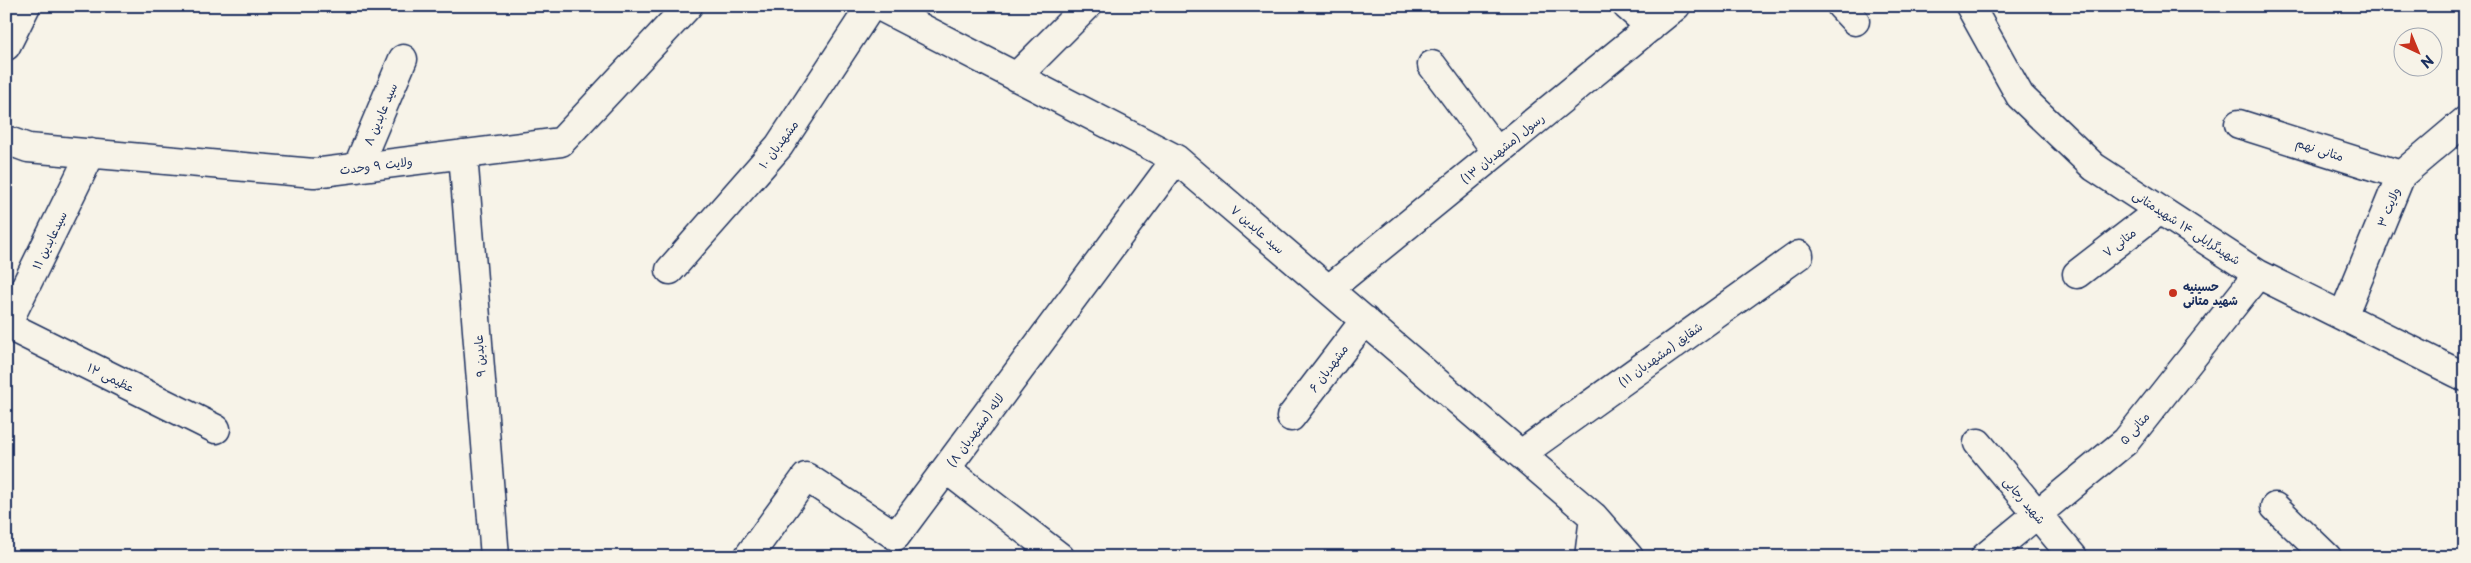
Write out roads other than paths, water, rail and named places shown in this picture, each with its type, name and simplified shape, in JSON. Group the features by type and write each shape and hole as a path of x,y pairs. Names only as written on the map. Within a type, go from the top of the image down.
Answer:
{"street":[{"path":"6,46 26,6"},
{"name":"ولایت ۹ وحدت","path":"6,140 28,148 314,173 561,142 688,6"},
{"name":"مشهدبان ۱۰","path":"670,270 779,146 871,6"},
{"name":"سید عابدین ۷","path":"879,6 1176,158 1594,517 1628,557"},
{"path":"1016,77 1087,6"},
{"path":"1627,6 1650,27"},
{"name":"رسول (مشهدبان ۱۳)","path":"1329,289 1676,6"},
{"name":"شهیدگرایلی ۱۴ شهیدمتانی","path":"1970,6 2020,96 2094,167 2258,274 2465,377"},
{"name":"سید عابدین ۸","path":"357,168 402,60"},
{"path":"1432,65 1497,152"},
{"name":"ولایت ۳","path":"2344,316 2401,175 2465,121"},
{"name":"متانی نهم","path":"2239,124 2401,175"},
{"name":"سیدعابدین ۱۱","path":"6,326 91,153"},
{"name":"عابدین ۹","path":"463,154 495,557"},
{"name":"لاله (مشهدبان ۸)","path":"748,557 806,477 896,536 1176,158"},
{"name":"متانی ۷","path":"2077,274 2160,210"},
{"name":"شقایق (مشهدبان ۱۱)","path":"1521,454 1799,255"},
{"name":"متانی ۵","path":"1985,557 2126,441 2258,274"},
{"name":"مشهدبان ۶","path":"1292,417 1365,320"},
{"name":"عظیمی ۱۲","path":"6,326 216,429"},
{"name":"شهید رجایی","path":"1978,443 2073,557"},
{"path":"946,469 1060,557"},
{"path":"2275,507 2327,557"},
{"path":"1589,557 1594,517"}],"place":[{"name":"حسینیه شهید متانی","path":"2173,293"}]}
